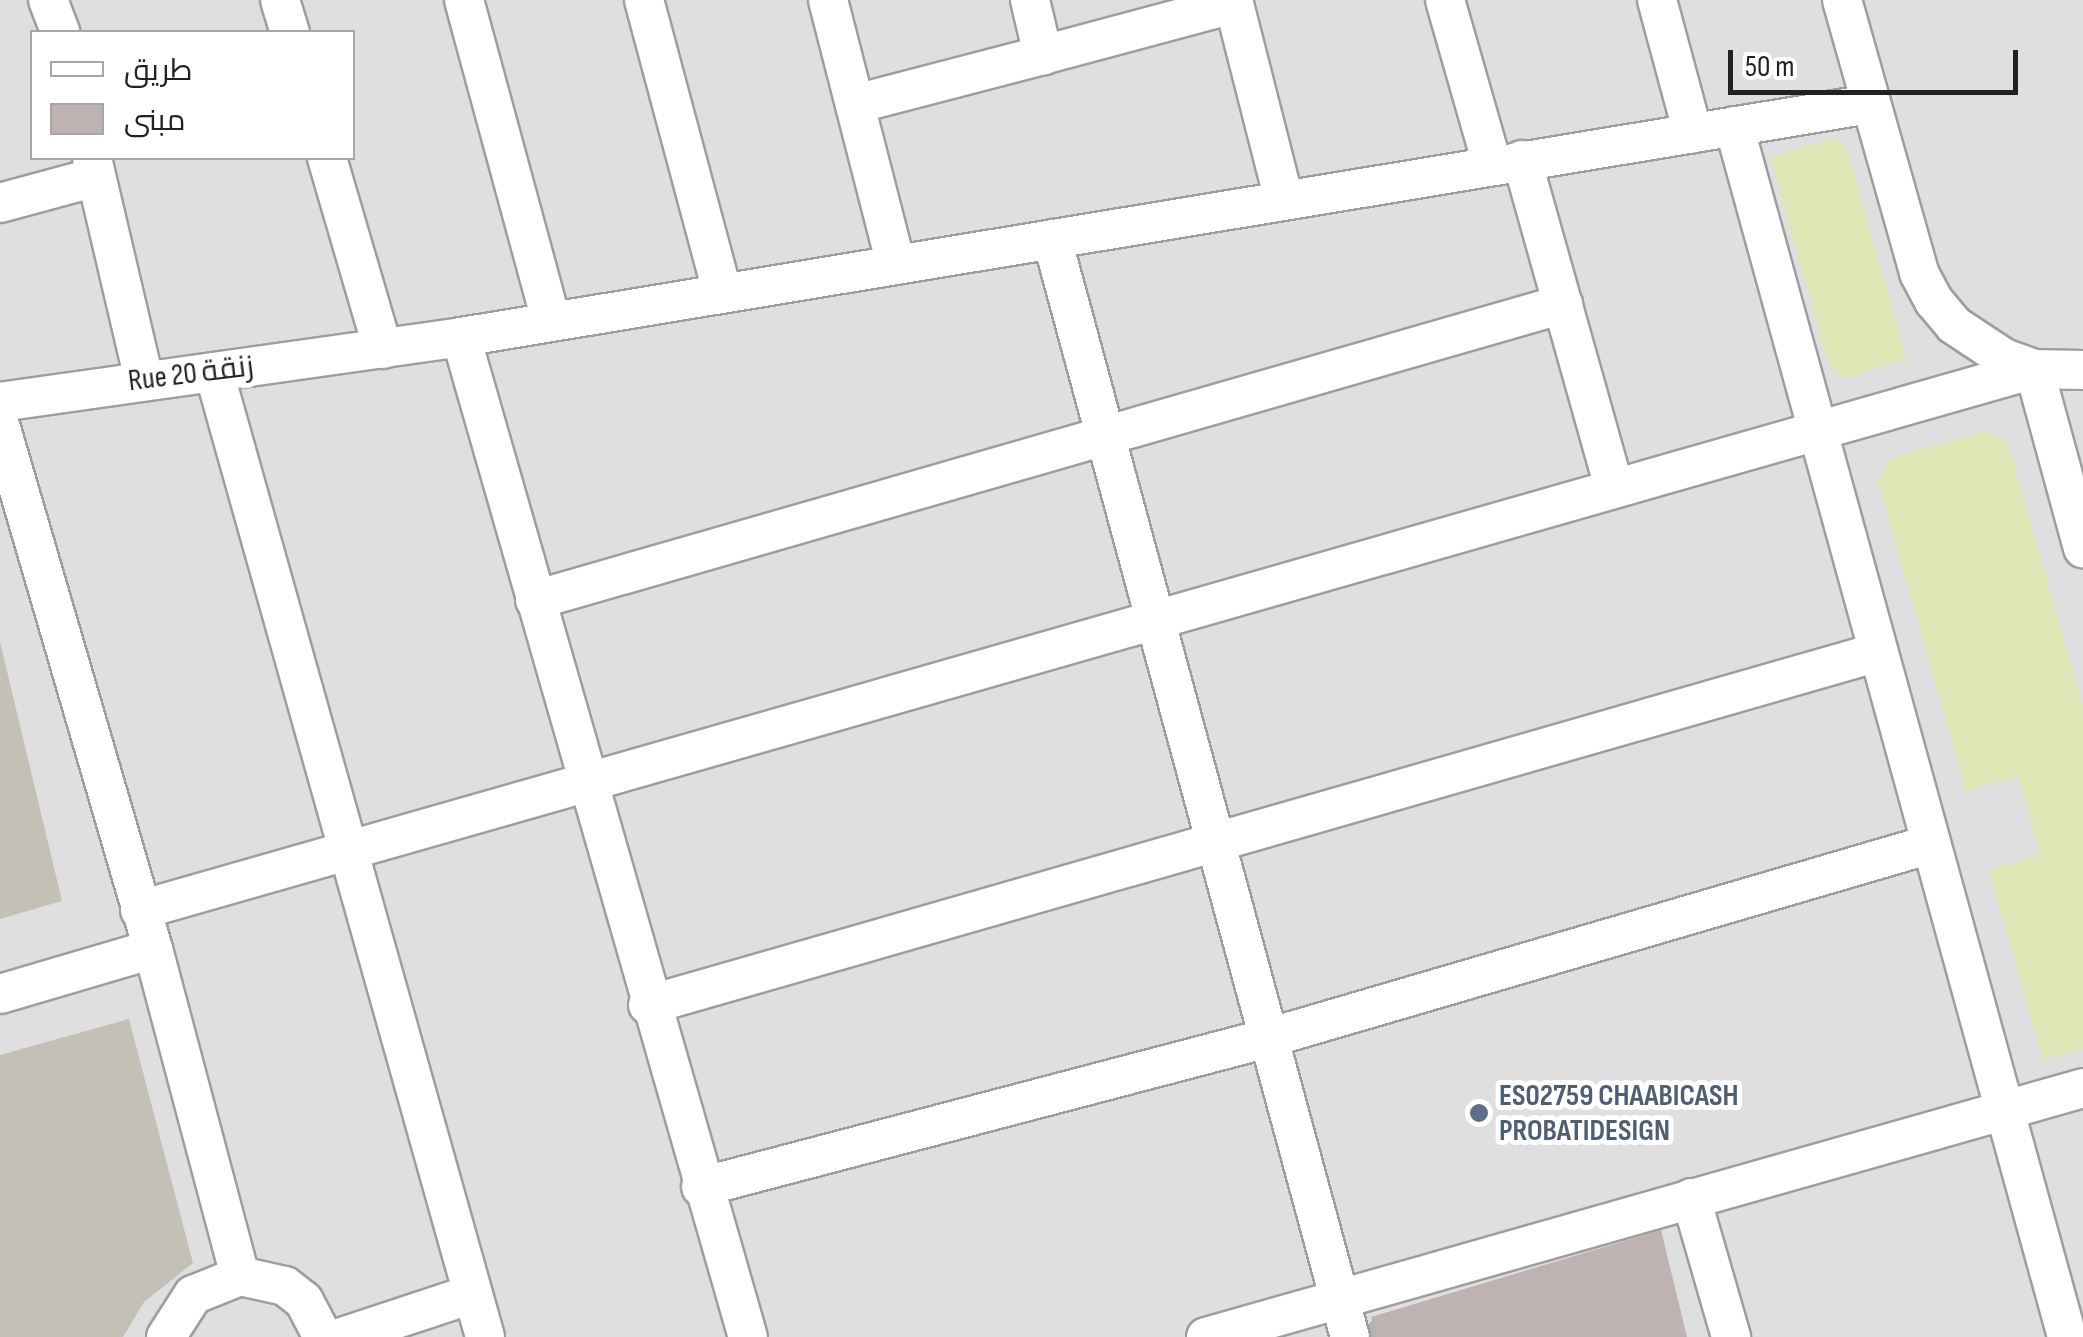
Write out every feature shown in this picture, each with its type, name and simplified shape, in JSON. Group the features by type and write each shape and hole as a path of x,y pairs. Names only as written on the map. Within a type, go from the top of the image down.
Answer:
{"street":[{"path":"48,0 59,30"},
{"path":"280,0 289,30"},
{"path":"464,0 551,321"},
{"path":"644,0 722,292"},
{"path":"828,0 896,264"},
{"path":"1030,0 1043,55"},
{"path":"1444,0 1563,304 1614,487"},
{"path":"1657,0 1693,133"},
{"path":"1842,0 1919,273 1934,301 1974,340 2034,369 2083,548"},
{"path":"855,104 1234,2 1284,200"},
{"name":"Rue 20 زنقة","path":"0,402 144,379 383,349 1870,104"},
{"path":"1734,126 2067,1337"},
{"path":"327,160 383,349"},
{"path":"0,202 94,167 144,379"},
{"path":"1052,239 1350,1337"},
{"path":"535,600 1106,439 1563,304"},
{"path":"461,336 648,1005 748,1337"},
{"path":"140,910 2034,369 2083,370"},
{"path":"214,372 485,1337"},
{"path":"0,425 153,950 240,1276"},
{"path":"648,1005 1878,652"},
{"path":"701,1187 1268,1038 1931,844"},
{"path":"0,994 153,950"},
{"path":"1206,1337 2083,1088"},
{"path":"1691,1198 1731,1337"},
{"path":"166,1337 193,1295 240,1276 285,1286 304,1300 324,1337"},
{"path":"342,1337 472,1294"}],"shaded area":[{"path":"0,0 2083,0 2083,1337 0,1337"},
{"path":"0,642 62,901 0,919"},
{"path":"129,1019 193,1263 144,1302 123,1337 0,1337 0,1055"}],"green space":[{"path":"1834,138 1847,149 1907,359 1843,379 1829,365 1770,157"},
{"path":"1987,431 2008,443 2083,706 2083,1048 2043,1060 1989,870 2040,855 2018,776 1966,791 1878,482 1893,457"}],"building":[{"path":"1661,1230 1687,1337 1376,1337 1371,1317"}],"place":[{"name":"ES02759 CHAABICASH PROBATIDESIGN","path":"1479,1113"}]}
